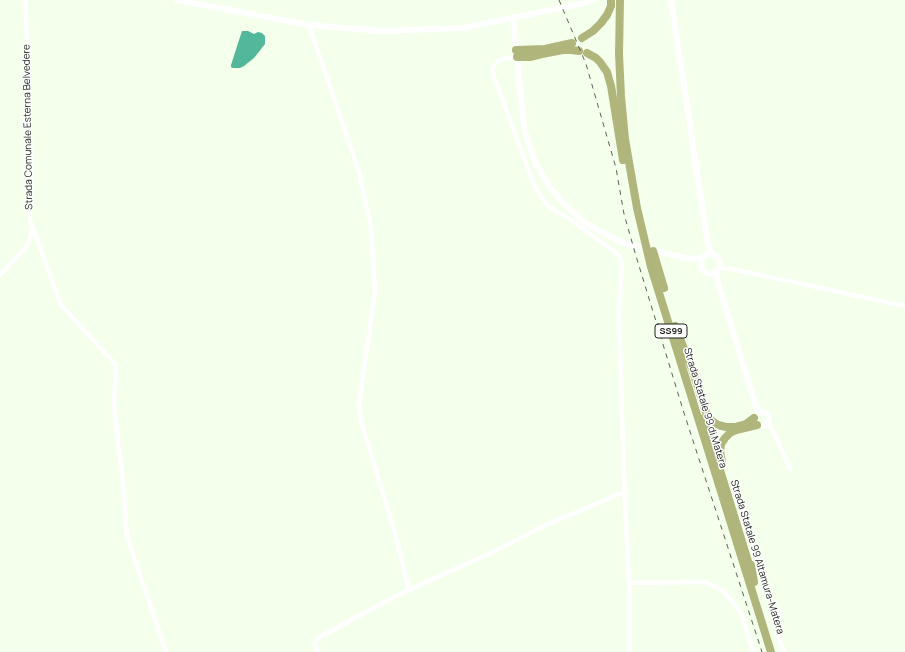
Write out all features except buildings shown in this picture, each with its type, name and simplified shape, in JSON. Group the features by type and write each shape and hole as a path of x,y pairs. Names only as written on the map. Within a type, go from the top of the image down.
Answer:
{"highway":[{"path":"582,38 593,31 601,23 611,6 611,0"},
{"name":"Strada Statale 99 di Matera","path":"620,0 619,54 621,96 625,139 637,208 651,267 771,652"},
{"name":"Strada Statale 99 Altamura-Matera","path":"625,0 624,54 626,96 630,138 643,214 675,326 776,652"},
{"path":"516,54 572,43"},
{"path":"516,54 530,57 563,50 583,52 596,58 607,72 629,189 638,226 651,267"},
{"path":"675,326 692,369 707,415 712,421 718,425 735,427 746,424 757,418"},
{"path":"754,582 749,557 722,465 720,451 721,444 730,433 747,427 757,418"}],"street":[{"name":"Strada Comunale Esterna Belvedere","path":"25,0 28,56 27,190 30,220 61,305 116,365 114,406 123,482 127,536 166,652"},
{"path":"177,0 309,25 381,31 464,28 593,0"},
{"path":"671,0 708,245 713,255 717,257 718,283 757,418 762,426 768,423"},
{"path":"513,18 524,127 536,164 549,186 564,204 585,223 611,238 627,244 690,259 703,257 710,254 713,255"},
{"path":"309,25 359,172 371,227 375,291 359,405 361,421 395,533 409,590"},
{"path":"516,54 498,61 493,68 493,74 534,185 546,204 556,212 564,215 619,255 622,263 619,314 624,492 629,583 629,652"},
{"path":"0,275 26,247 31,236 32,226"},
{"path":"701,267 701,261 708,245"},
{"path":"690,259 701,267 704,272 710,274 718,283"},
{"path":"710,274 718,267 732,268 905,306"},
{"path":"757,418 763,411 768,414 768,423 790,469"},
{"path":"318,652 315,643 318,638 392,598 489,554 546,525 624,492"},
{"path":"629,583 705,582 723,592 742,615 753,652"},
{"path":"780,612 776,618 777,631 784,652"}],"shaded area":[{"path":"242,31 248,31 254,34 258,32 262,33 265,36 265,44 254,58 244,66 240,68 233,68 231,65"}],"railway":[{"path":"559,0 586,64 616,168 624,214 636,256 684,413 762,652"}]}
